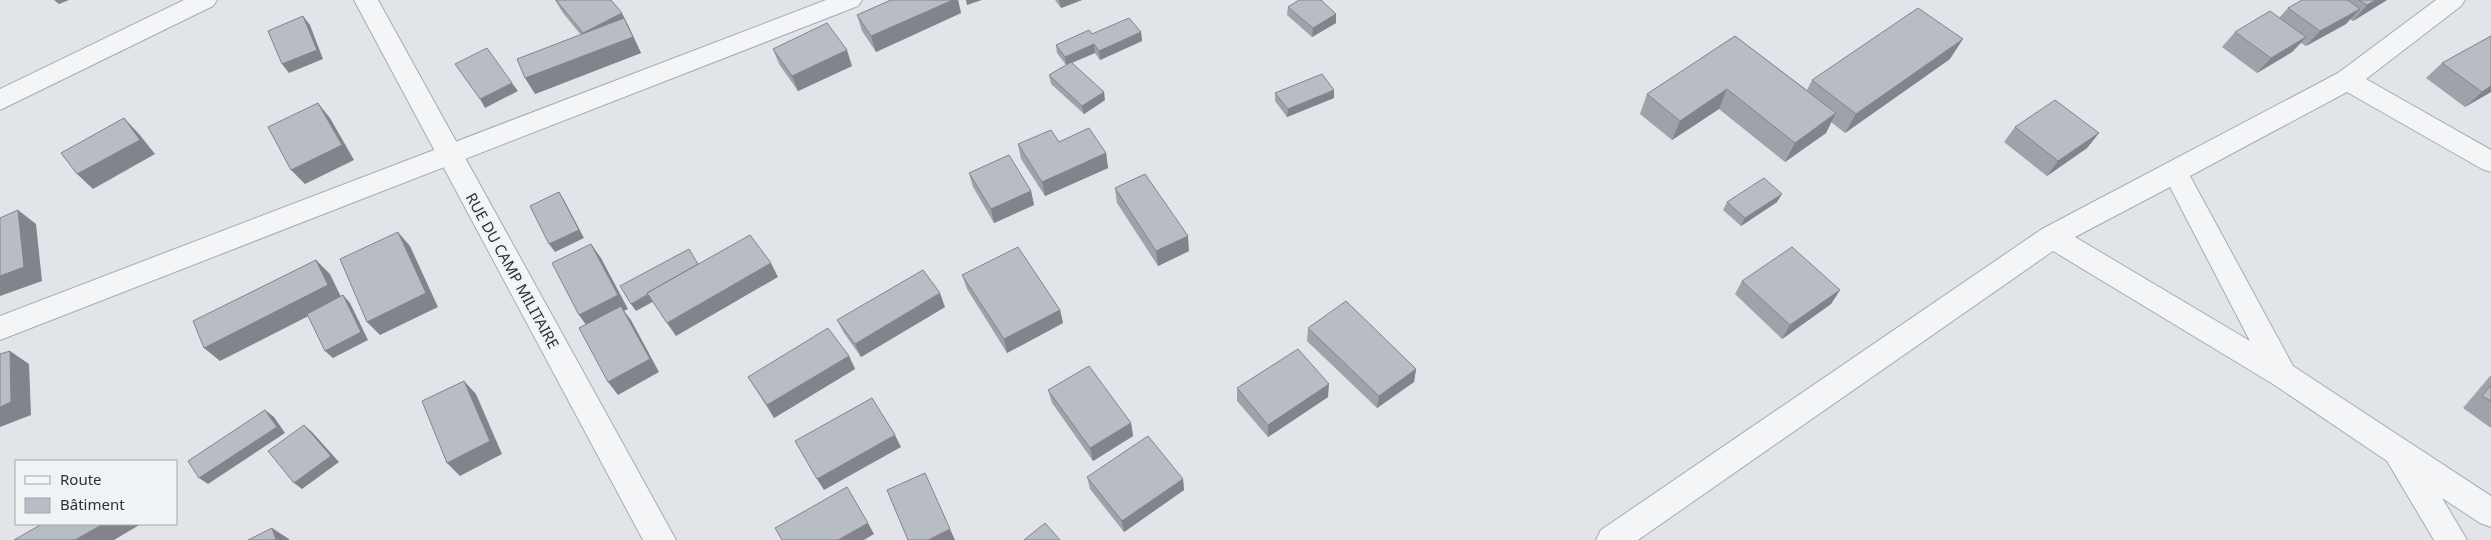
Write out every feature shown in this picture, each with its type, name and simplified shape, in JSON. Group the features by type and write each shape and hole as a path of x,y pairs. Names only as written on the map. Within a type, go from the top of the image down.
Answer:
{"street":[{"path":"0,100 205,0"},
{"name":"RUE DU CAMP MILITAIRE","path":"366,0 448,154 660,540"},
{"path":"0,328 850,0"},
{"path":"1612,540 2052,238 2347,80 2453,0"},
{"path":"2347,80 2491,162"},
{"path":"2175,172 2283,374"},
{"path":"2052,238 2283,374 2491,513"},
{"path":"2396,450 2451,540"}],"building":[{"path":"556,0 611,0 622,13 583,33"},
{"path":"891,0 953,0 871,36 857,15"},
{"path":"1299,0 1321,0 1336,14 1313,28 1288,7"},
{"path":"2302,0 2348,0 2360,9 2320,31 2288,8"},
{"path":"2359,0 2376,0 2367,5"},
{"path":"1918,8 1963,39 1856,114 1812,80"},
{"path":"2270,11 2306,37 2271,58 2235,32"},
{"path":"303,16 317,50 282,64 268,31"},
{"path":"624,18 633,37 525,78 517,59"},
{"path":"1129,18 1141,32 1099,51 1094,44 1065,57 1056,45 1089,30 1092,34"},
{"path":"827,23 847,50 792,76 773,49"},
{"path":"1735,36 1836,113 1795,143 1727,89 1680,121 1647,94"},
{"path":"2491,36 2491,86 2482,92 2442,63"},
{"path":"487,48 512,83 480,99 455,64"},
{"path":"1071,62 1104,92 1082,106 1049,75"},
{"path":"1322,74 1334,90 1288,109 1275,93"},
{"path":"2055,100 2099,133 2058,161 2015,127"},
{"path":"318,103 342,145 291,170 268,127"},
{"path":"124,118 140,140 77,174 61,153"},
{"path":"1089,128 1106,153 1042,182 1018,144 1051,130 1059,142"},
{"path":"1009,155 1031,191 991,209 969,173"},
{"path":"1145,174 1188,236 1156,251 1115,188"},
{"path":"1764,178 1782,194 1745,218 1727,202"},
{"path":"559,192 579,230 549,244 530,206"},
{"path":"18,210 24,267 0,276 0,218"},
{"path":"398,232 426,293 367,322 340,259"},
{"path":"750,235 771,263 667,323 647,293"},
{"path":"591,244 618,295 579,315 552,263"},
{"path":"1018,247 1060,310 1004,339 962,275"},
{"path":"1792,247 1840,290 1790,325 1742,281"},
{"path":"689,249 698,264 631,304 620,286"},
{"path":"316,260 328,285 204,348 193,321"},
{"path":"923,270 940,293 855,344 837,320"},
{"path":"343,295 361,332 325,351 307,314"},
{"path":"1346,301 1416,369 1379,396 1308,328"},
{"path":"621,306 650,359 608,382 579,328"},
{"path":"828,328 849,356 767,405 748,377"},
{"path":"1298,349 1329,384 1268,425 1237,388"},
{"path":"10,351 11,402 0,407 0,354"},
{"path":"1089,366 1131,423 1090,448 1048,390"},
{"path":"464,381 490,441 447,463 422,401"},
{"path":"2491,385 2491,401 2482,396"},
{"path":"872,398 895,435 817,479 795,441"},
{"path":"265,410 277,427 199,478 188,461"},
{"path":"304,425 331,456 294,483 268,451"},
{"path":"1148,436 1183,479 1122,521 1087,477"},
{"path":"925,473 950,529 928,540 908,540 887,490"},
{"path":"847,487 868,523 838,540 782,540 775,528"},
{"path":"1045,523 1060,540 1024,540"},
{"path":"40,525 101,525 75,540 14,540"},
{"path":"272,528 276,540 248,540"}]}
